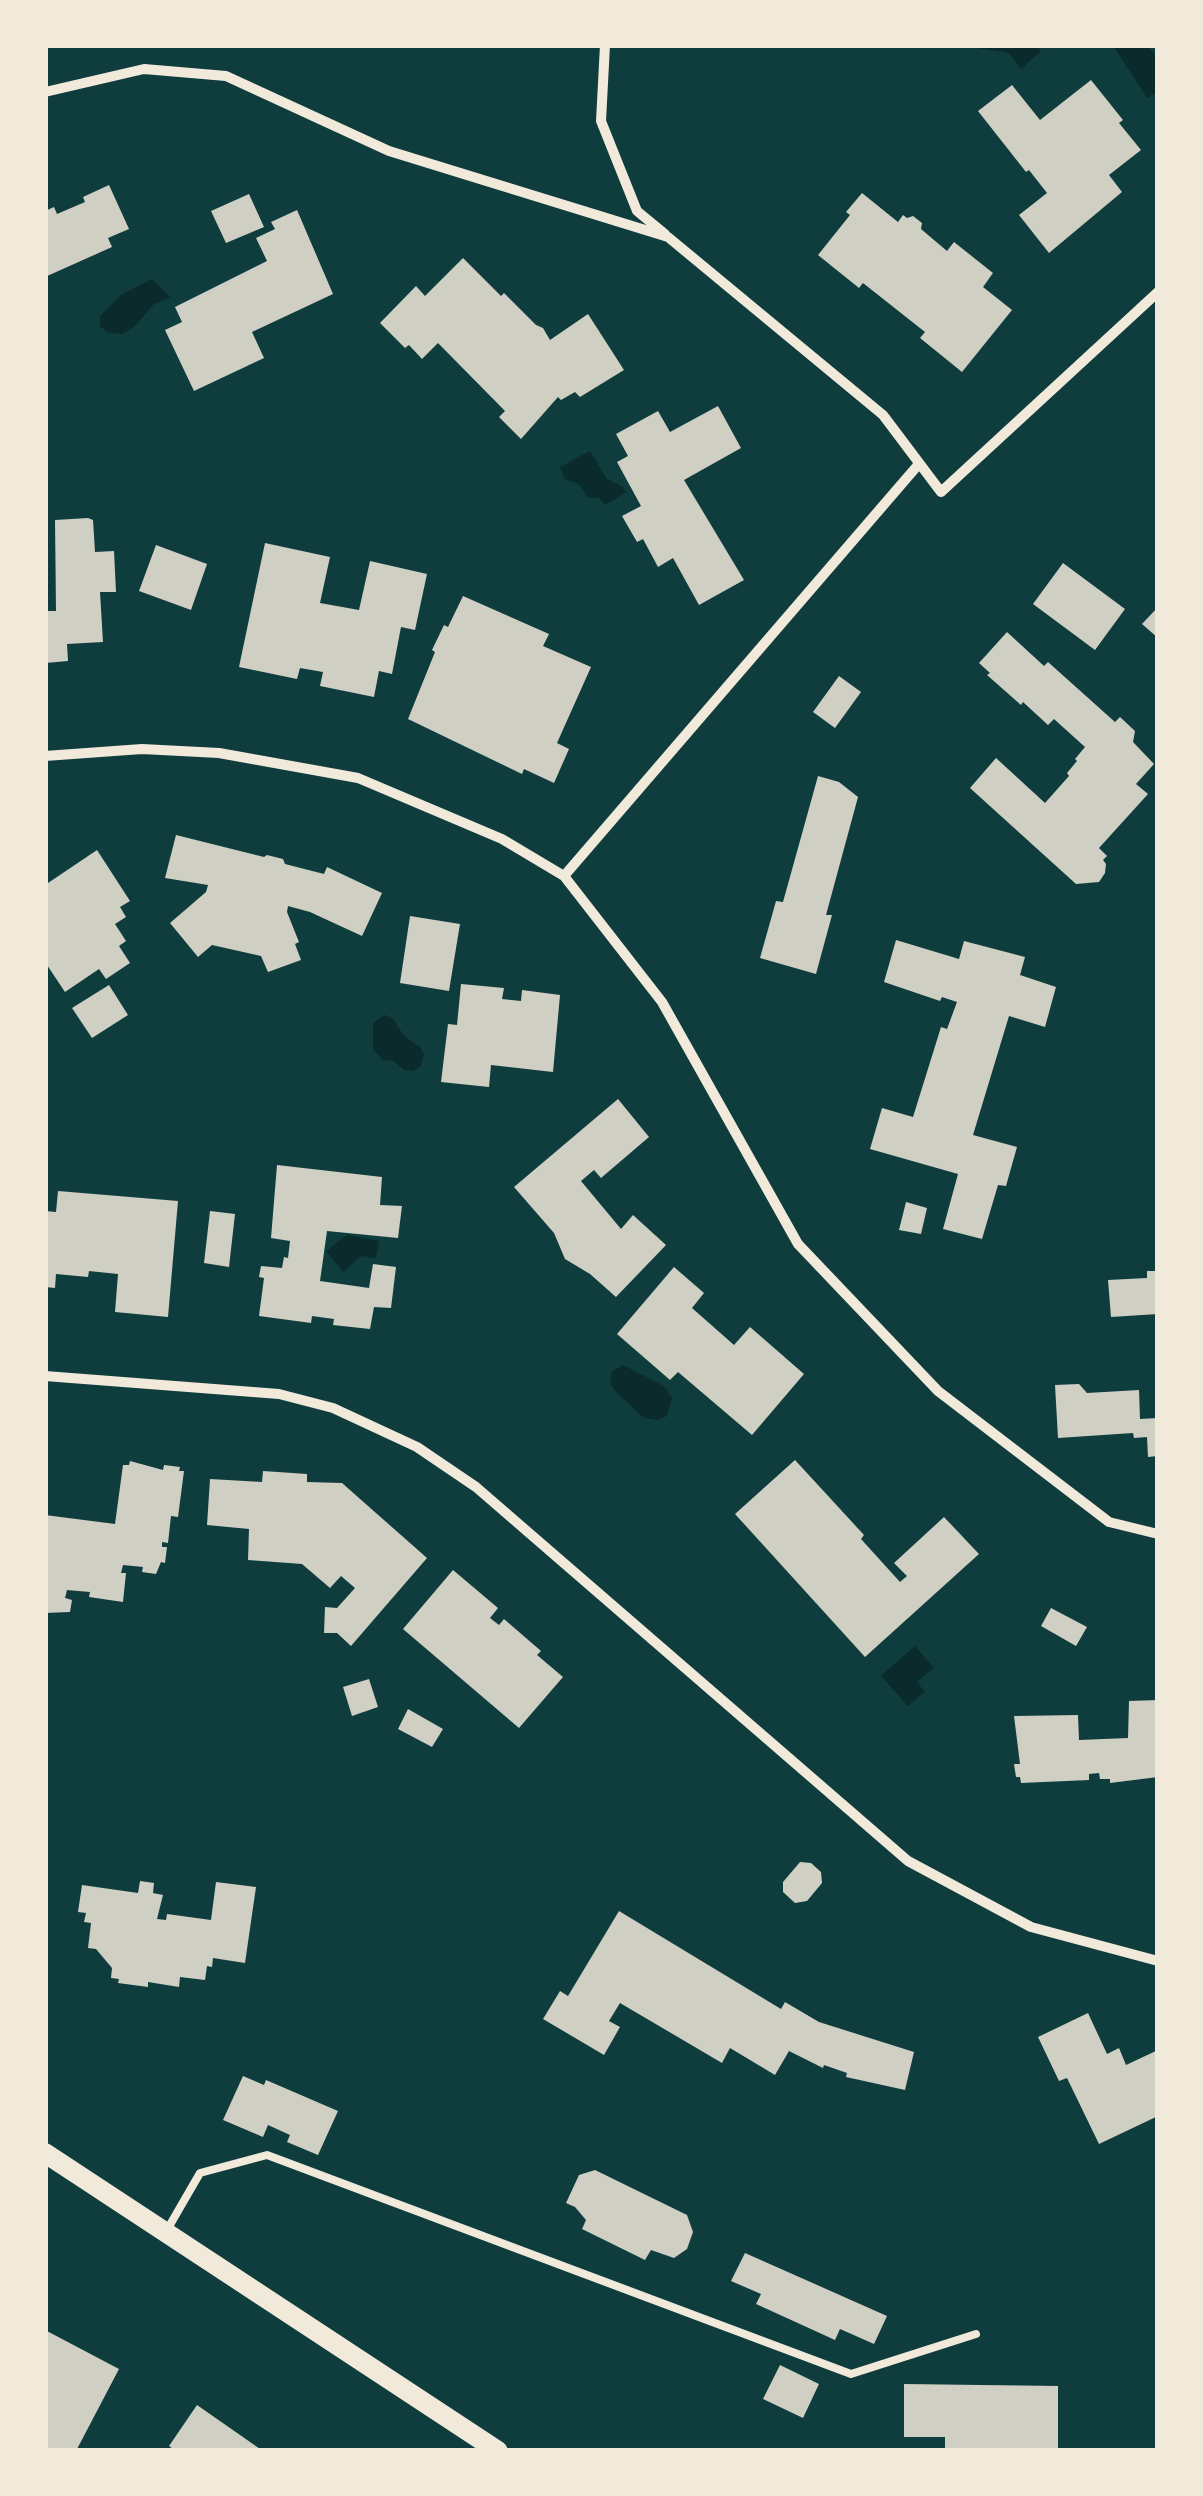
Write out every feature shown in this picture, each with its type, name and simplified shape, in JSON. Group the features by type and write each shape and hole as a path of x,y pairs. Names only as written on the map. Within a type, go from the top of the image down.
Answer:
{"main road":[{"path":"45,2152 498,2451"}],"street":[{"path":"605,45 601,121 637,211 882,415 941,492 1158,292"},
{"path":"45,92 144,69 226,76 389,151 668,237"},
{"path":"564,876 918,465"},
{"path":"45,756 142,749 219,752 358,778 502,839 564,876 662,1002 798,1244 938,1391 1109,1522 1158,1534"},
{"path":"45,1376 279,1394 333,1408 416,1447 476,1487 908,1861 1032,1927 1158,1961"}],"lane":[{"path":"166,2232 200,2173 267,2155 852,2374 976,2334"}],"water":[{"path":"1036,45 1041,51 1021,69 1009,53 978,48"},
{"path":"1146,45 1158,58 1158,92 1147,98 1114,47"},
{"path":"152,279 170,297 154,304 135,326 122,334 108,333 100,326 100,316 121,295"},
{"path":"590,451 607,479 626,492 605,505 599,498 588,498 580,485 565,479 560,467"},
{"path":"385,1015 424,1054 421,1066 413,1071 392,1060 384,1061 373,1049 373,1023"},
{"path":"347,1235 379,1241 376,1258 361,1256 343,1272 326,1251"},
{"path":"623,1365 664,1386 672,1398 667,1416 657,1420 644,1418 614,1390 610,1383 612,1372"},
{"path":"915,1646 934,1668 917,1682 925,1692 908,1706 881,1676"}],"building":[{"path":"1091,80 1141,150 1109,175 1122,192 1049,253 1019,215 1047,193 978,111 1012,85 1040,120"},
{"path":"109,185 129,229 108,238 112,247 45,277 45,211 54,207 57,214 85,202 83,197"},
{"path":"862,193 898,222 903,215 913,216 922,223 921,229 947,251 954,242 993,273 983,287 1012,310 962,372 920,338 925,332 863,283 859,288 818,255"},
{"path":"249,194 264,227 226,243 211,211"},
{"path":"297,210 333,294 252,332 264,358 194,391 165,330 182,322 175,307 267,261 256,238 275,229 271,222"},
{"path":"463,258 501,296 504,293 543,328 550,340 588,314 624,370 580,397 575,392 561,400 558,397 521,439 499,417 505,411 438,343 422,359 380,323 416,286 425,296"},
{"path":"718,406 741,448 684,480 744,580 699,605 673,558 658,567 643,539 637,542 622,516 641,506 617,462 628,456 616,434 658,411 670,432"},
{"path":"55,520 93,520 95,552 114,551 116,592 100,592 103,642 67,644 68,661 45,663 45,611 56,611"},
{"path":"265,543 330,557 320,603 359,610 370,561 427,574 415,630 401,627 392,674 379,671 374,697 320,686 323,672 300,668 297,679 239,667"},
{"path":"156,545 207,564 191,610 139,591"},
{"path":"1063,563 1125,609 1095,650 1033,604"},
{"path":"463,596 549,634 543,646 591,667 557,743 569,749 554,783 524,769 522,774 408,719 435,652 432,650"},
{"path":"1158,607 1158,638 1142,624"},
{"path":"1007,632 1044,666 1048,662 1115,722 1120,717 1135,731 1133,742 1154,764 1136,784 1148,794 1099,848 1107,856 1103,860 1105,873 1099,882 1076,884 970,788 996,758 1045,803 1069,776 1067,773 1085,747 1054,719 1048,725 987,675 990,673 979,663"},
{"path":"839,676 861,692 835,728 813,712"},
{"path":"818,776 839,782 858,797 826,915 832,915 816,974 760,958 776,901 783,902"},
{"path":"176,835 283,859 285,864 324,874 327,867 382,893 362,936 288,906 301,960 268,972 261,956 212,945 198,957 170,923 206,892 208,885 165,878"},
{"path":"97,850 130,901 120,907 126,917 115,924 126,941 119,946 130,963 106,979 99,969 65,992 45,967 45,879 48,883"},
{"path":"410,916 460,924 449,991 400,983"},
{"path":"896,940 959,959 964,941 1025,957 1020,975 1056,987 1045,1027 1009,1016 973,1135 1017,1147 1006,1186 998,1185 982,1239 943,1229 958,1174 870,1149 882,1108 913,1117 941,1027 947,1029 957,1002 942,997 940,1001 884,982"},
{"path":"461,984 504,988 502,999 521,1001 522,990 560,995 553,1072 491,1065 489,1087 441,1082 448,1024 457,1025"},
{"path":"109,985 128,1015 92,1038 72,1008"},
{"path":"618,1099 649,1137 601,1178 594,1170 581,1181 621,1229 633,1215 666,1245 616,1297 565,1259 554,1233 514,1187"},
{"path":"277,1165 382,1177 380,1205 402,1206 398,1238 327,1231 320,1281 369,1288 373,1264 396,1267 391,1308 374,1307 370,1329 333,1325 334,1319 312,1316 311,1323 259,1316 264,1278 259,1277 261,1266 282,1268 284,1257 288,1258 290,1241 271,1238"},
{"path":"58,1191 178,1201 168,1317 115,1312 118,1274 56,1274 55,1288 45,1287 45,1211 56,1212"},
{"path":"906,1202 927,1208 921,1234 899,1230"},
{"path":"210,1211 235,1214 229,1267 204,1263"},
{"path":"674,1267 704,1293 692,1308 734,1345 750,1327 804,1374 752,1435 678,1372 670,1380 617,1334"},
{"path":"1147,1271 1158,1271 1158,1314 1111,1317 1108,1280 1147,1278"},
{"path":"1079,1384 1087,1393 1139,1390 1140,1419 1158,1418 1158,1456 1148,1457 1147,1437 1134,1438 1133,1433 1058,1438 1055,1385"},
{"path":"795,1460 864,1535 861,1539 900,1582 907,1576 894,1563 944,1517 979,1554 865,1657 735,1514"},
{"path":"130,1461 163,1470 164,1465 180,1467 179,1471 184,1471 178,1517 171,1516 168,1543 162,1542 162,1547 167,1547 165,1563 161,1562 156,1574 142,1572 143,1567 123,1565 123,1602 67,1590 65,1598 72,1600 70,1612 45,1613 45,1515 115,1524 123,1465"},
{"path":"263,1471 307,1474 307,1482 342,1483 427,1558 351,1646 337,1633 324,1633 325,1607 337,1608 355,1588 341,1576 330,1588 302,1564 248,1560 249,1529 207,1525 210,1479 262,1482"},
{"path":"453,1570 498,1608 490,1618 499,1625 504,1619 541,1651 537,1655 563,1677 519,1728 403,1629"},
{"path":"1051,1608 1087,1627 1076,1646 1041,1626"},
{"path":"369,1679 378,1707 352,1716 343,1687"},
{"path":"1158,1700 1158,1777 1110,1783 1110,1779 1100,1779 1099,1773 1089,1774 1089,1780 1021,1783 1020,1777 1016,1777 1014,1764 1020,1764 1014,1716 1078,1715 1079,1740 1128,1738 1129,1701"},
{"path":"408,1709 443,1729 432,1747 398,1729"},
{"path":"800,1862 811,1863 821,1872 822,1883 807,1901 795,1903 783,1892 783,1882"},
{"path":"140,1881 154,1883 153,1893 163,1895 157,1919 166,1920 167,1914 211,1920 216,1882 256,1887 245,1963 213,1958 205,1980 180,1977 179,1987 148,1982 148,1987 118,1983 119,1979 111,1978 112,1968 96,1949 88,1948 91,1923 84,1922 86,1913 78,1912 82,1885 138,1893"},
{"path":"619,1911 781,2009 785,2002 819,2022 914,2052 905,2090 846,2077 847,2073 824,2065 823,2068 789,2051 775,2075 730,2048 722,2063 620,2003 609,2021 620,2027 604,2055 543,2019 560,1991 568,1996"},
{"path":"1088,2013 1107,2054 1119,2048 1126,2065 1158,2050 1158,2116 1099,2144 1067,2078 1059,2081 1038,2037"},
{"path":"243,2076 264,2085 266,2080 338,2111 318,2155 287,2142 290,2135 268,2125 263,2137 223,2120"},
{"path":"595,2170 687,2215 693,2232 687,2249 674,2258 651,2250 645,2260 582,2229 586,2220 566,2203 579,2175"},
{"path":"745,2253 887,2316 874,2344 840,2329 835,2340 756,2304 761,2294 731,2281"},
{"path":"45,2330 119,2369 76,2451 45,2451"},
{"path":"780,2365 819,2384 803,2418 763,2399"},
{"path":"904,2384 1058,2386 1058,2450 945,2449 945,2437 904,2437"},
{"path":"197,2405 263,2451 176,2451 169,2446"}]}
